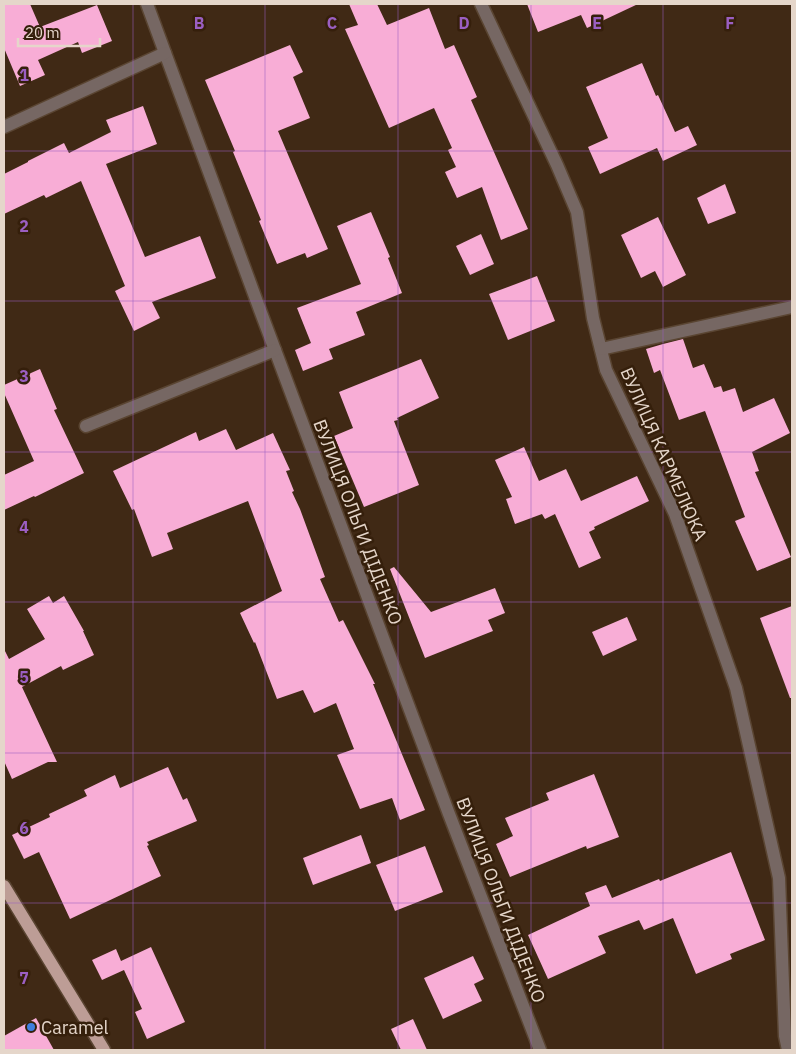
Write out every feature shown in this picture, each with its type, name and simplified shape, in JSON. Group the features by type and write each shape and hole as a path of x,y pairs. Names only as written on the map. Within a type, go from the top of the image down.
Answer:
{"main road":[{"path":"4,886 104,1050"}],"street":[{"name":"ВУЛИЦЯ ОЛЬГИ ДІДЕНКО","path":"147,4 449,814 540,1050"},
{"name":"ВУЛИЦЯ КАРМЕЛЮКА","path":"481,4 557,165 577,212 593,318 606,370 675,514 736,688 779,878 788,1050"},
{"path":"4,127 165,53"},
{"path":"601,349 792,307"},
{"path":"86,426 275,350"}],"building":[{"path":"4,4 30,4 40,27 97,5 112,41 82,53 78,42 38,60 45,75 20,86 4,48"},
{"path":"349,4 377,4 387,25 429,8 445,49 454,45 477,97 471,100 528,229 501,240 482,187 457,198 445,172 456,167 448,150 452,148 434,108 389,128 345,29 358,25"},
{"path":"527,4 638,4 587,28 581,15 538,32"},
{"path":"290,45 303,72 293,77 310,118 278,131 328,249 307,258 305,253 277,264 233,152 235,151 205,80"},
{"path":"642,63 656,96 658,95 675,132 688,126 697,145 663,161 657,148 600,174 588,147 608,138 586,87"},
{"path":"143,106 157,144 106,164 145,257 200,236 216,278 152,302 160,318 134,331 115,291 125,286 81,181 46,198 44,195 4,214 4,174 64,143 69,153 111,132 106,120"},
{"path":"725,184 736,213 708,224 697,198"},
{"path":"371,212 390,257 388,258 402,293 356,312 365,335 329,349 333,359 303,371 295,350 311,343 297,308 361,284 337,226"},
{"path":"658,217 686,275 663,287 655,271 641,278 621,235"},
{"path":"481,234 494,264 470,275 456,246"},
{"path":"537,276 555,321 508,340 489,294"},
{"path":"683,339 693,368 704,364 714,388 721,386 723,392 735,388 743,412 774,398 790,433 752,452 759,471 755,472 791,557 757,571 735,521 745,517 705,411 679,420 660,370 654,373 646,349"},
{"path":"421,359 439,398 394,421 419,485 364,507 334,436 353,428 339,392"},
{"path":"40,369 57,409 54,410 84,473 4,510 4,475 34,461 4,393 4,385"},
{"path":"226,429 236,450 273,433 290,470 286,471 294,491 292,492 325,577 320,579 339,622 343,620 375,684 373,684 425,810 400,820 392,798 360,809 337,755 354,749 336,703 314,713 303,690 277,699 255,642 240,613 282,591 248,501 167,533 173,549 152,557 134,509 132,510 113,471 196,432 199,441"},
{"path":"524,447 539,481 566,469 581,501 637,476 649,501 594,527 595,529 589,532 601,558 579,568 555,514 545,519 542,514 515,524 506,499 512,497 495,460"},
{"path":"394,567 431,612 495,588 505,613 488,620 493,631 425,658 390,569"},
{"path":"49,596 53,603 64,596 84,631 94,655 63,670 61,666 22,687 57,762 48,762 12,779 4,761 4,649 9,659 45,639 27,609"},
{"path":"792,606 792,698 790,698 760,618"},
{"path":"627,617 637,640 603,656 592,632"},
{"path":"168,767 183,800 187,798 197,821 147,842 149,845 147,846 161,876 70,919 39,852 24,859 12,835 50,817 49,814 87,796 84,790 115,775 120,788"},
{"path":"594,774 619,837 587,849 586,846 510,877 496,844 513,836 505,818 549,800 546,793"},
{"path":"361,835 371,863 313,885 303,858"},
{"path":"425,846 443,892 395,911 376,865"},
{"path":"731,852 765,940 730,954 732,959 696,974 673,918 644,930 639,920 598,936 606,953 548,979 528,935 590,906 585,893 606,885 612,898"},
{"path":"151,947 185,1022 147,1039 135,1012 142,1009 124,970 102,980 92,960 116,949 121,961"},
{"path":"473,956 484,979 474,984 482,1001 443,1019 424,978"},
{"name":"Caramel","path":"36,1018 54,1050 4,1050 4,1036"},
{"path":"413,1019 427,1050 401,1050 391,1029"}],"place":[{"name":"Caramel","path":"31,1027"}]}
